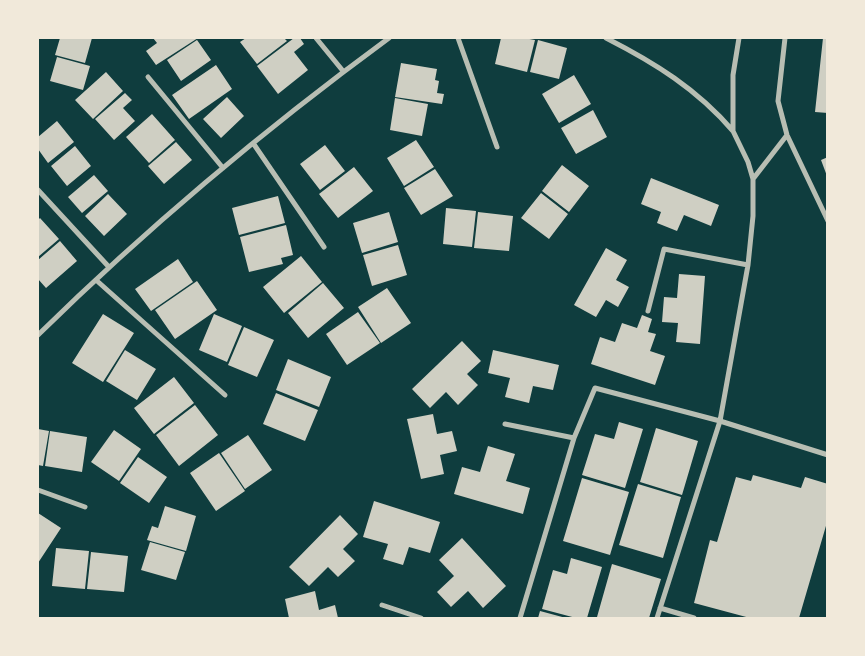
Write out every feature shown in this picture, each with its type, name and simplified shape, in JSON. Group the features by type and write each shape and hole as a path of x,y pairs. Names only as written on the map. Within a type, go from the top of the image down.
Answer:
{"street":[{"path":"316,38 343,71"},
{"path":"38,335 96,280 108,266 222,168 343,71 388,38"},
{"path":"458,38 497,147"},
{"path":"606,38 649,60 678,79 714,109 733,131 748,162 752,179 753,216 748,265 720,421 657,618"},
{"path":"733,131 733,75 739,38"},
{"path":"785,38 778,101 787,135 828,221"},
{"path":"148,77 222,168"},
{"path":"752,179 787,135"},
{"path":"252,143 324,247"},
{"path":"38,190 108,266"},
{"path":"648,311 664,249 748,265"},
{"path":"96,280 225,395"},
{"path":"520,618 574,438 595,388 720,421 828,455"},
{"path":"505,424 574,438"},
{"path":"38,490 85,507"},
{"path":"382,605 421,618"},
{"path":"660,608 694,618"}],"building":[{"path":"60,38 92,38 85,63 55,55"},
{"path":"153,38 198,38 156,65 146,51 157,43"},
{"path":"246,38 284,38 287,41 257,64 240,42"},
{"path":"294,38 300,38 304,44 294,52 308,70 278,94 257,66"},
{"path":"501,38 535,40 527,72 495,64"},
{"path":"823,38 828,38 828,113 815,112"},
{"path":"197,40 211,60 181,81 167,60"},
{"path":"538,40 567,48 559,79 530,72"},
{"path":"57,57 90,66 83,90 50,81"},
{"path":"401,63 437,69 435,80 439,81 437,93 444,94 442,104 395,97"},
{"path":"216,65 232,89 189,119 172,95"},
{"path":"106,72 123,91 93,119 75,100"},
{"path":"574,75 591,104 559,123 542,94"},
{"path":"125,93 132,100 123,108 135,121 114,140 95,119"},
{"path":"227,97 244,116 221,138 203,119"},
{"path":"395,98 428,104 422,136 390,130"},
{"path":"593,110 607,137 576,154 561,128"},
{"path":"152,114 175,140 149,163 126,137"},
{"path":"57,121 74,142 48,163 38,149 38,137"},
{"path":"416,140 434,167 404,186 387,158"},
{"path":"176,142 192,160 164,184 148,166"},
{"path":"325,145 345,171 320,190 300,164"},
{"path":"75,146 91,166 67,186 51,166"},
{"path":"828,157 828,175 827,176 821,160"},
{"path":"562,165 589,186 569,212 542,191"},
{"path":"354,167 373,191 338,218 319,194"},
{"path":"435,169 453,196 421,215 404,188"},
{"path":"94,175 108,191 82,213 68,197"},
{"path":"651,178 719,205 711,226 684,215 677,231 657,223 661,212 641,204"},
{"path":"541,193 568,214 549,239 521,218"},
{"path":"108,194 127,214 104,236 85,216"},
{"path":"278,196 285,223 239,235 232,208"},
{"path":"446,208 476,211 472,247 443,244"},
{"path":"389,212 398,242 362,253 353,223"},
{"path":"478,212 513,216 509,251 474,248"},
{"path":"40,218 59,239 38,257 38,220"},
{"path":"286,225 293,255 281,258 283,264 249,272 240,237"},
{"path":"60,241 77,261 46,288 38,279 38,260"},
{"path":"398,245 407,275 372,286 363,255"},
{"path":"606,248 627,260 616,280 629,287 618,307 606,300 596,317 574,305"},
{"path":"301,256 322,282 284,313 263,287"},
{"path":"178,259 193,282 151,311 135,289"},
{"path":"679,274 705,276 700,344 676,342 678,323 662,322 664,297 677,298"},
{"path":"197,281 217,310 175,339 155,310"},
{"path":"323,283 344,308 308,338 288,313"},
{"path":"387,288 411,323 381,343 358,307"},
{"path":"358,312 380,343 347,365 326,334"},
{"path":"103,314 134,333 103,382 72,363"},
{"path":"214,314 242,326 227,362 199,350"},
{"path":"642,315 652,319 648,332 656,334 650,351 665,356 655,385 591,364 600,337 615,342 622,323 637,328"},
{"path":"244,327 274,340 257,377 228,365"},
{"path":"462,341 481,361 467,374 478,385 458,405 446,392 430,408 412,389"},
{"path":"125,350 156,369 137,400 106,381"},
{"path":"493,350 559,365 553,390 533,386 529,403 505,397 510,378 488,373"},
{"path":"288,359 331,377 319,407 276,390"},
{"path":"174,377 194,403 154,434 134,408"},
{"path":"276,393 318,410 305,441 263,424"},
{"path":"195,405 218,435 179,466 156,435"},
{"path":"433,414 437,434 452,431 457,451 440,455 444,474 421,479 407,419"},
{"path":"619,422 643,429 625,488 582,475 595,434 614,439"},
{"path":"656,428 698,441 682,495 640,482"},
{"path":"38,429 49,431 43,466 38,465"},
{"path":"114,430 141,449 119,481 91,462"},
{"path":"50,431 87,437 82,472 45,466"},
{"path":"248,435 272,470 245,489 221,453"},
{"path":"488,446 515,454 506,481 530,488 523,514 454,494 462,467 480,472"},
{"path":"219,453 245,491 216,511 190,473"},
{"path":"138,457 167,477 149,503 120,483"},
{"path":"753,475 801,488 805,477 828,484 828,519 799,618 750,618 694,603 710,540 717,542 736,477 751,481"},
{"path":"582,478 629,492 610,555 563,541"},
{"path":"638,484 681,497 663,558 619,545"},
{"path":"374,501 440,522 430,553 409,547 403,565 383,559 388,544 363,537"},
{"path":"165,506 196,516 186,551 147,540 152,526 158,528"},
{"path":"38,513 61,528 38,563"},
{"path":"340,515 358,534 343,549 355,561 338,577 328,567 309,586 289,567"},
{"path":"462,538 506,586 483,608 468,591 451,607 437,592 454,576 439,560"},
{"path":"150,542 185,552 176,580 141,570"},
{"path":"56,548 89,551 85,589 52,586"},
{"path":"91,552 128,556 124,592 87,589"},
{"path":"571,558 602,567 587,618 576,618 542,609 553,570 567,574"},
{"path":"612,564 661,579 649,618 597,617"},
{"path":"315,591 319,610 335,605 338,618 289,618 285,599"},
{"path":"540,611 566,618 538,618"}]}
